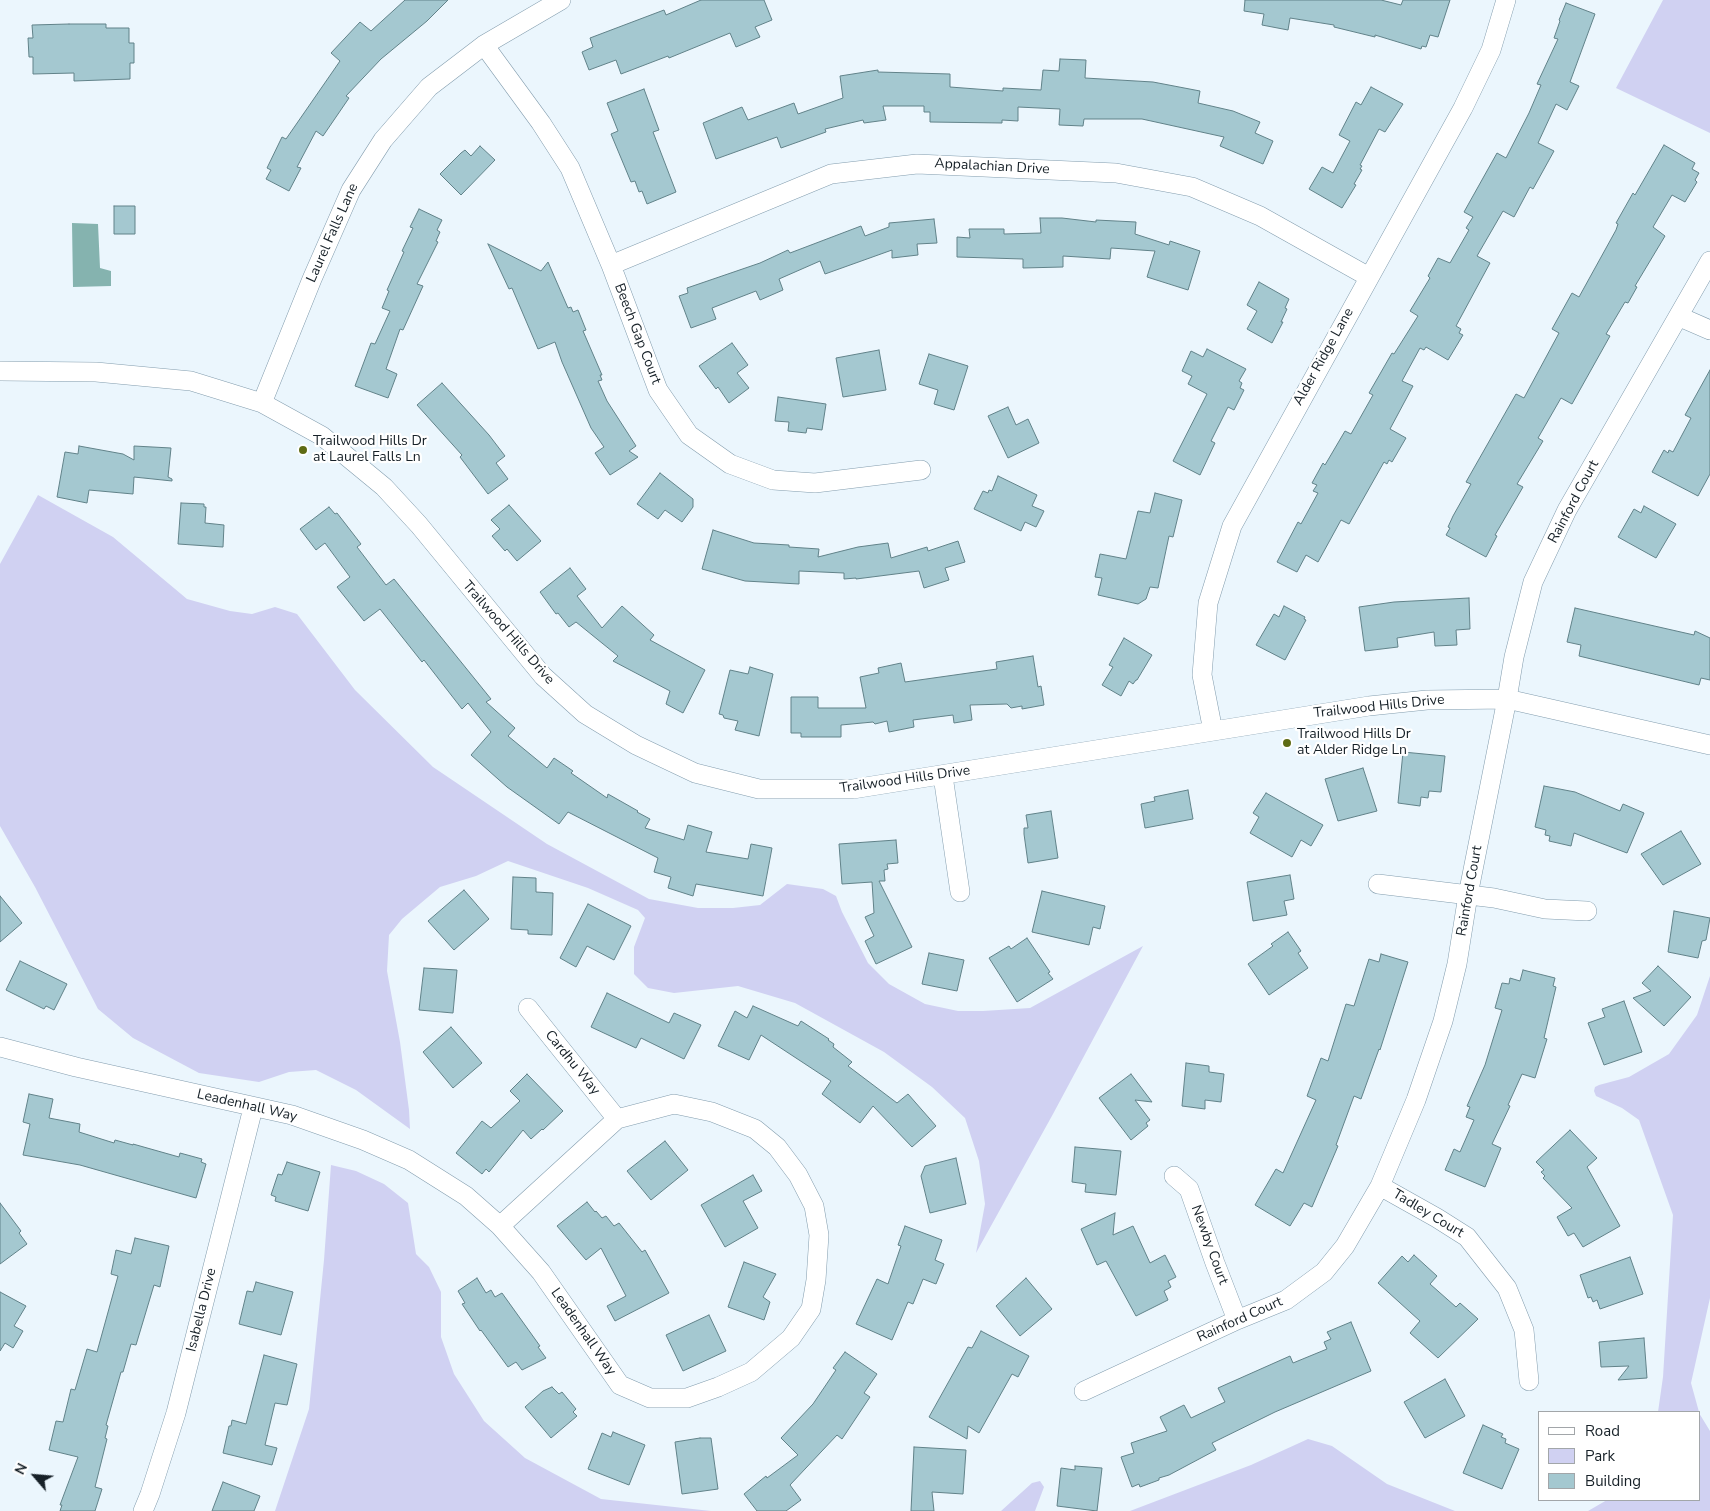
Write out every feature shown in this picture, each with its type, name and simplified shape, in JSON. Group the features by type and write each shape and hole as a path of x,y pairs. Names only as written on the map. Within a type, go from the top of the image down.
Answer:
{"street":[{"name":"Laurel Falls Lane","path":"262,402 350,190 383,140 429,87 484,46 561,0"},
{"name":"Alder Ridge Lane","path":"1213,730 1202,675 1208,603 1232,526 1467,100 1491,50 1506,0"},
{"name":"Beech Gap Court","path":"484,46 542,123 570,168 611,265 658,390 689,435 730,464 773,480 815,483 921,470"},
{"name":"Appalachian Drive","path":"611,265 831,174 918,164 1116,173 1192,187 1260,216 1368,277"},
{"name":"Rainford Court","path":"1084,1391 1237,1320 1286,1300 1324,1272 1345,1246 1380,1186 1416,1100 1443,1021 1457,964 1468,895 1514,657 1532,582 1567,510 1680,317 1710,261"},
{"path":"1680,317 1710,330"},
{"name":"Trailwood Hills Drive","path":"0,371 96,372 191,381 262,402 322,436 384,487 419,524 543,676 585,714 636,745 695,773 759,789 852,789 943,776 1213,730 1369,706 1427,700 1507,699 1710,745"},
{"path":"943,776 960,892"},
{"path":"1378,884 1494,898 1545,909 1587,911"},
{"name":"Cardhu Way","path":"528,1008 616,1119"},
{"name":"Leadenhall Way","path":"0,1047 76,1067 253,1108 292,1115 364,1140 409,1160 466,1196 500,1226 541,1272 620,1385 650,1398 688,1398 751,1372 791,1338 811,1309 816,1280 819,1235 814,1206 798,1175 777,1147 755,1130 712,1112 674,1104 616,1119 500,1226"},
{"name":"Isabella Drive","path":"143,1511 176,1413 253,1108"},
{"name":"Newby Court","path":"1174,1176 1189,1189 1237,1320"},
{"name":"Tadley Court","path":"1380,1186 1467,1237 1507,1288 1524,1330 1529,1380"}],"green space":[{"path":"1663,0 1710,0 1710,133 1616,88"},
{"path":"38,495 113,537 187,599 230,611 252,614 275,607 297,614 355,690 433,767 547,844 649,899 698,908 733,908 760,905 787,884 823,889 836,896 868,963 889,984 925,1004 958,1011 1030,1008 1143,946 976,1253 985,1204 979,1161 965,1118 932,1087 884,1052 795,1003 738,986 674,993 648,988 634,974 634,947 645,918 638,910 588,888 508,861 476,876 440,887 402,919 389,935 387,971 400,1042 410,1129 356,1090 316,1070 289,1072 259,1082 199,1073 133,1038 98,1009 35,887 0,826 0,564"},
{"path":"1710,976 1710,1298 1691,1383 1699,1411 1658,1411 1663,1377 1673,1215 1639,1120 1622,1108 1596,1096 1594,1091 1595,1087 1599,1085 1629,1077 1669,1054 1697,1015"},
{"path":"331,1165 356,1171 384,1184 408,1203 416,1254 429,1267 441,1292 441,1337 454,1374 484,1421 525,1458 601,1499 711,1511 275,1511 309,1409 324,1260"},
{"path":"1700,1415 1710,1431 1710,1511 1588,1511 1605,1501 1700,1501"},
{"path":"1308,1439 1332,1446 1387,1484 1455,1511 1130,1511 1251,1465"},
{"path":"1040,1481 1044,1487 1035,1511 1001,1511 1032,1483"}],"shaded area":[{"path":"72,223 98,224 100,268 111,271 111,286 73,287"}],"building":[{"path":"405,0 448,0 427,21 381,59 346,96 349,98 323,136 316,131 297,167 301,168 289,191 266,179 271,170 267,168 282,137 286,139 340,61 331,53 360,22 371,31"},
{"path":"701,0 764,0 772,20 755,27 760,37 736,47 730,33 669,58 668,56 621,74 616,60 589,70 582,52 593,47 590,38 664,10 666,15"},
{"path":"1245,0 1381,0 1401,5 1403,0 1450,0 1438,37 1430,35 1426,47 1422,46 1421,49 1375,35 1375,37 1334,27 1334,25 1290,18 1288,30 1262,25 1264,14 1244,11"},
{"path":"1566,3 1595,14 1570,82 1579,86 1567,110 1556,104 1538,143 1554,151 1533,189 1530,187 1514,217 1503,211 1477,256 1490,263 1456,326 1461,329 1459,333 1463,335 1448,360 1426,347 1424,350 1420,348 1402,381 1413,386 1390,429 1406,438 1392,462 1389,460 1387,464 1384,462 1349,524 1341,520 1318,562 1306,555 1297,572 1277,562 1298,522 1301,524 1318,493 1313,491 1317,485 1312,483 1345,431 1351,434 1373,395 1369,393 1392,353 1394,354 1418,316 1410,311 1430,278 1428,276 1438,258 1450,263 1469,230 1466,228 1473,217 1464,212 1497,153 1506,158 1529,113 1541,85 1537,84 1558,39 1554,38"},
{"path":"106,24 106,28 129,28 129,43 134,43 134,63 130,63 130,79 74,81 74,73 33,74 33,57 29,57 28,38 33,38 32,25"},
{"path":"1060,59 1086,60 1085,78 1153,82 1200,91 1198,103 1233,111 1260,122 1255,133 1273,141 1263,164 1220,146 1224,137 1142,119 1084,119 1083,126 1059,125 1060,109 1018,107 1018,121 1002,120 1002,123 930,122 930,112 924,112 924,106 883,106 886,120 864,123 863,120 825,129 826,132 781,148 777,137 716,159 703,123 742,107 748,120 794,103 798,114 843,98 840,76 878,70 878,72 950,74 950,87 1003,91 1003,88 1041,90 1043,70 1059,71"},
{"path":"1371,87 1403,104 1385,132 1379,129 1360,165 1362,170 1354,184 1356,185 1342,208 1309,189 1322,167 1333,173 1350,141 1339,135 1356,102 1361,105"},
{"path":"644,89 659,130 653,132 676,192 647,204 642,191 639,192 635,181 631,182 611,134 618,131 607,103"},
{"path":"1664,145 1695,163 1692,169 1699,173 1695,180 1697,182 1685,202 1672,195 1653,227 1665,236 1635,286 1637,287 1628,303 1625,302 1606,334 1610,336 1572,404 1561,398 1538,438 1543,441 1517,484 1523,487 1495,535 1497,536 1486,557 1446,535 1453,516 1471,484 1466,482 1516,394 1524,398 1559,333 1552,329 1572,293 1579,297 1616,230 1618,224 1616,223 1633,193 1635,195"},
{"path":"480,146 495,160 461,195 440,174 465,150 471,156"},
{"path":"114,206 135,206 135,234 114,234"},
{"path":"419,209 442,220 437,230 440,232 436,241 438,242 417,284 423,286 403,330 400,329 386,369 397,374 388,398 355,386 371,343 375,344 390,311 382,308 389,291 387,290 404,252 402,251 413,228 410,227"},
{"path":"1040,218 1062,218 1096,222 1096,220 1136,222 1135,234 1169,245 1170,241 1200,251 1188,290 1147,277 1155,251 1111,248 1110,259 1063,256 1063,267 1023,268 1023,259 957,257 957,237 970,238 969,229 1004,229 1004,234 1041,233"},
{"path":"934,219 937,243 917,244 918,255 892,258 892,250 825,274 820,261 779,279 783,290 760,300 756,291 712,308 716,319 691,328 679,296 688,293 687,288 760,263 788,250 790,253 861,226 865,236 889,227 889,223"},
{"path":"488,244 541,271 548,262 568,308 571,307 573,312 578,310 586,330 583,331 602,375 600,375 602,380 598,381 607,401 636,446 629,451 638,457 610,475 595,453 604,447 591,428 555,342 538,349 512,288 509,289"},
{"path":"1259,282 1289,299 1281,322 1283,322 1272,343 1247,329 1257,311 1247,305"},
{"path":"732,343 748,365 737,373 749,388 729,403 718,387 716,389 699,366"},
{"path":"1207,349 1246,369 1239,381 1242,383 1240,388 1244,390 1234,410 1228,407 1211,441 1215,443 1200,475 1173,461 1207,394 1188,384 1192,376 1182,371 1191,351 1203,357"},
{"path":"879,350 886,390 843,397 836,358"},
{"path":"929,354 968,366 954,410 934,404 938,390 919,384"},
{"path":"1710,370 1710,474 1698,496 1652,472 1664,450 1668,453 1669,450 1673,452 1691,418 1685,415"},
{"path":"442,383 489,435 505,456 496,463 508,479 488,494 460,457 462,455 417,405"},
{"path":"778,397 826,404 822,430 807,428 806,433 788,431 789,422 775,421"},
{"path":"1008,407 1016,425 1028,419 1039,443 1008,458 988,416"},
{"path":"79,446 123,454 134,460 134,446 171,448 168,477 172,481 134,477 133,494 89,490 87,503 57,497 65,452 78,454"},
{"path":"660,473 693,499 693,507 682,522 665,510 658,519 637,504"},
{"path":"998,476 1037,495 1032,506 1044,511 1036,527 1025,522 1021,531 974,509 983,491 988,493 989,490 992,491"},
{"path":"1155,493 1182,500 1173,537 1169,536 1158,588 1150,587 1146,599 1138,604 1098,595 1102,578 1095,577 1100,554 1126,559 1138,511 1150,513"},
{"path":"181,503 204,504 204,507 206,507 205,523 224,525 223,547 178,544"},
{"path":"509,505 541,541 517,561 492,536 500,529 491,520"},
{"path":"1644,506 1676,524 1656,558 1618,537 1634,509 1641,513"},
{"path":"329,507 335,514 337,513 361,544 357,547 386,585 394,579 491,699 486,702 515,728 508,736 547,768 554,758 573,771 571,773 607,798 608,794 650,819 645,828 684,840 688,825 712,832 706,852 748,859 751,844 772,848 763,896 696,884 693,896 668,888 671,877 654,872 658,858 568,812 559,824 507,787 471,755 491,732 468,703 462,709 424,660 422,662 380,609 364,621 337,587 350,577 325,543 316,550 300,529"},
{"path":"713,530 754,543 819,549 818,557 858,547 888,543 891,558 927,547 928,551 958,541 965,562 945,568 949,580 924,588 919,571 844,579 844,573 799,571 799,584 745,581 702,569"},
{"path":"570,568 586,589 577,596 602,628 622,606 654,635 650,640 705,670 683,713 666,704 670,691 613,661 618,656 576,622 569,627 558,613 556,614 540,592"},
{"path":"1469,598 1470,629 1456,630 1457,645 1435,646 1434,632 1397,638 1398,647 1365,651 1359,607 1394,602"},
{"path":"1284,606 1305,617 1304,619 1306,620 1285,660 1256,645 1274,614 1279,617"},
{"path":"1575,608 1694,635 1695,631 1710,638 1710,680 1701,678 1699,685 1579,656 1581,645 1567,642"},
{"path":"1124,638 1152,655 1137,680 1133,684 1129,681 1121,696 1102,685 1113,667 1109,665"},
{"path":"1033,656 1038,687 1041,686 1044,705 1022,709 1022,706 1011,708 1007,704 970,705 972,720 954,723 953,715 913,720 914,727 889,732 887,721 875,724 873,722 841,725 841,737 801,737 801,733 791,733 791,697 818,697 818,708 866,708 860,677 879,673 878,668 901,663 905,682 997,669 996,662"},
{"path":"750,667 773,674 759,736 735,730 738,721 724,718 723,715 719,714 730,670 748,674"},
{"path":"1403,752 1445,756 1441,792 1429,791 1428,798 1421,797 1420,806 1398,803"},
{"path":"1363,768 1377,811 1338,821 1325,779"},
{"path":"1544,786 1575,792 1620,811 1623,804 1644,813 1627,853 1574,833 1571,846 1549,841 1550,836 1545,835 1546,830 1535,827"},
{"path":"1188,790 1193,819 1145,828 1141,804 1155,801 1154,797"},
{"path":"1266,793 1323,825 1311,846 1301,840 1292,857 1250,833 1259,817 1253,813"},
{"path":"1051,811 1058,858 1028,863 1024,834 1024,828 1028,828 1026,815"},
{"path":"1681,831 1701,864 1663,885 1641,854"},
{"path":"896,840 898,863 887,864 888,869 884,870 885,881 879,881 912,947 876,964 865,941 874,936 865,917 874,913 872,882 842,884 839,844"},
{"path":"1290,875 1294,899 1284,901 1287,915 1253,921 1247,882"},
{"path":"513,877 536,878 536,892 553,893 552,935 528,934 528,930 511,929"},
{"path":"464,890 489,919 454,950 428,921"},
{"path":"1042,891 1105,906 1100,929 1093,927 1089,945 1032,932"},
{"path":"0,896 22,923 0,942"},
{"path":"588,904 631,926 614,960 587,946 576,967 560,958"},
{"path":"1674,911 1710,918 1706,940 1702,941 1698,958 1668,952"},
{"path":"1288,932 1301,951 1298,953 1308,968 1269,995 1248,964 1273,946 1271,944"},
{"path":"1027,938 1053,979 1017,1002 989,958 1009,946 1011,949"},
{"path":"929,953 964,960 957,991 922,984"},
{"path":"1381,954 1408,962 1380,1050 1361,1099 1354,1096 1336,1145 1338,1146 1312,1207 1304,1203 1290,1226 1255,1205 1276,1169 1283,1173 1316,1100 1307,1096 1321,1058 1328,1061 1346,1004 1354,1006 1369,959 1379,962"},
{"path":"20,961 67,984 54,1010 46,1006 44,1009 6,990"},
{"path":"1658,966 1691,997 1664,1026 1633,998 1651,991 1642,983"},
{"path":"424,968 457,970 453,1013 419,1010"},
{"path":"1523,970 1555,978 1553,986 1556,987 1544,1038 1547,1039 1535,1078 1522,1074 1508,1105 1510,1106 1492,1144 1501,1148 1485,1187 1445,1170 1454,1149 1460,1152 1474,1120 1466,1117 1470,1107 1467,1106 1485,1065 1502,1010 1495,1008 1502,983 1509,984 1510,978 1520,981"},
{"path":"607,993 669,1023 674,1013 701,1025 684,1059 641,1038 636,1048 591,1027"},
{"path":"1624,1001 1642,1052 1604,1065 1588,1023 1605,1017 1602,1009"},
{"path":"753,1006 798,1026 801,1021 829,1039 834,1044 833,1047 852,1062 848,1066 897,1103 908,1094 936,1126 912,1147 873,1106 860,1123 822,1094 831,1081 761,1035 749,1060 718,1046 735,1011 747,1018"},
{"path":"451,1027 482,1063 453,1088 423,1052"},
{"path":"1186,1063 1209,1066 1209,1072 1224,1074 1221,1102 1205,1100 1205,1109 1182,1106"},
{"path":"527,1074 563,1111 531,1139 523,1130 489,1172 486,1169 482,1174 456,1153 482,1121 491,1128 520,1101 510,1091"},
{"path":"1131,1074 1152,1102 1135,1100 1150,1120 1146,1123 1148,1126 1131,1140 1099,1098"},
{"path":"29,1094 53,1099 49,1118 80,1124 79,1132 114,1143 115,1140 179,1157 180,1153 202,1159 201,1162 206,1164 196,1198 80,1165 23,1155 30,1124 23,1122"},
{"path":"1570,1130 1597,1158 1587,1167 1620,1226 1583,1247 1574,1233 1568,1236 1557,1217 1572,1208 1543,1178 1545,1176 1541,1172 1544,1170 1536,1162"},
{"path":"665,1141 688,1170 651,1200 627,1171"},
{"path":"1075,1147 1121,1151 1116,1195 1085,1192 1086,1184 1072,1182"},
{"path":"956,1158 966,1204 930,1213 921,1176 925,1166"},
{"path":"287,1162 320,1172 308,1211 275,1201 276,1197 271,1195 278,1174 282,1175"},
{"path":"753,1175 762,1191 743,1201 758,1228 725,1247 701,1205"},
{"path":"587,1202 602,1218 606,1216 614,1226 619,1223 642,1252 645,1250 669,1293 615,1321 607,1306 626,1296 601,1248 586,1260 557,1226"},
{"path":"0,1203 21,1231 19,1233 27,1244 0,1264"},
{"path":"1115,1213 1113,1235 1133,1226 1150,1263 1165,1255 1176,1277 1168,1281 1171,1287 1164,1291 1168,1300 1136,1316 1106,1261 1097,1265 1081,1229"},
{"path":"905,1226 942,1240 935,1260 944,1264 936,1284 923,1279 913,1304 908,1302 892,1340 856,1324 877,1279 888,1284 901,1246 898,1245"},
{"path":"135,1238 169,1246 160,1287 154,1285 136,1345 131,1344 123,1372 121,1372 106,1425 108,1426 105,1438 107,1439 95,1487 102,1489 95,1511 60,1511 62,1505 60,1505 78,1457 49,1450 56,1421 63,1422 71,1389 75,1390 87,1349 97,1352 118,1276 111,1274 116,1250 131,1254"},
{"path":"1414,1255 1437,1276 1430,1284 1456,1307 1460,1303 1478,1319 1438,1358 1410,1333 1420,1321 1378,1283 1402,1256 1408,1262"},
{"path":"1630,1257 1643,1294 1600,1309 1597,1300 1593,1302 1591,1297 1588,1298 1580,1275"},
{"path":"744,1262 776,1274 763,1297 770,1302 764,1320 728,1307"},
{"path":"477,1278 486,1293 491,1290 495,1297 502,1293 540,1346 538,1347 546,1358 522,1370 516,1362 508,1367 462,1304 465,1303 458,1291"},
{"path":"1026,1278 1052,1309 1020,1336 996,1306"},
{"path":"256,1282 293,1292 281,1335 239,1324 247,1291 253,1292"},
{"path":"0,1292 26,1306 14,1326 23,1331 13,1348 5,1343 0,1351"},
{"path":"709,1315 726,1351 683,1371 666,1335"},
{"path":"1351,1322 1371,1371 1275,1412 1212,1443 1216,1450 1169,1475 1159,1478 1159,1480 1140,1487 1139,1484 1132,1487 1121,1457 1134,1453 1131,1443 1167,1431 1160,1417 1184,1405 1191,1418 1225,1402 1218,1388 1290,1356 1293,1363 1327,1349 1324,1342 1331,1339 1327,1332"},
{"path":"981,1331 1029,1356 1018,1377 1012,1374 979,1433 968,1426 967,1439 929,1417 968,1347 972,1348"},
{"path":"1644,1338 1647,1378 1618,1380 1629,1366 1601,1367 1599,1342"},
{"path":"845,1352 877,1374 864,1393 870,1397 842,1439 837,1435 790,1485 801,1500 786,1511 757,1511 744,1494 766,1476 767,1478 798,1455 781,1438 813,1404 836,1370 833,1368"},
{"path":"264,1355 297,1364 287,1405 275,1403 265,1445 277,1448 272,1465 223,1453 232,1420 246,1424"},
{"path":"1445,1379 1465,1416 1425,1438 1404,1402"},
{"path":"552,1387 559,1394 562,1392 576,1409 573,1412 577,1416 551,1438 525,1407 543,1391"},
{"path":"1483,1425 1503,1434 1501,1437 1506,1439 1505,1443 1519,1449 1502,1489 1463,1473"},
{"path":"613,1432 645,1445 629,1485 588,1469 602,1433 611,1437"},
{"path":"711,1438 718,1489 682,1494 675,1442"},
{"path":"914,1447 966,1450 963,1494 932,1492 934,1511 911,1511"},
{"path":"1075,1466 1102,1468 1097,1511 1057,1506 1061,1468 1075,1470"},
{"path":"223,1482 260,1496 254,1511 212,1511"}],"place":[{"name":"Trailwood Hills Dr at Laurel Falls Ln","path":"303,450"},
{"name":"Trailwood Hills Dr at Alder Ridge Ln","path":"1287,743"}]}
